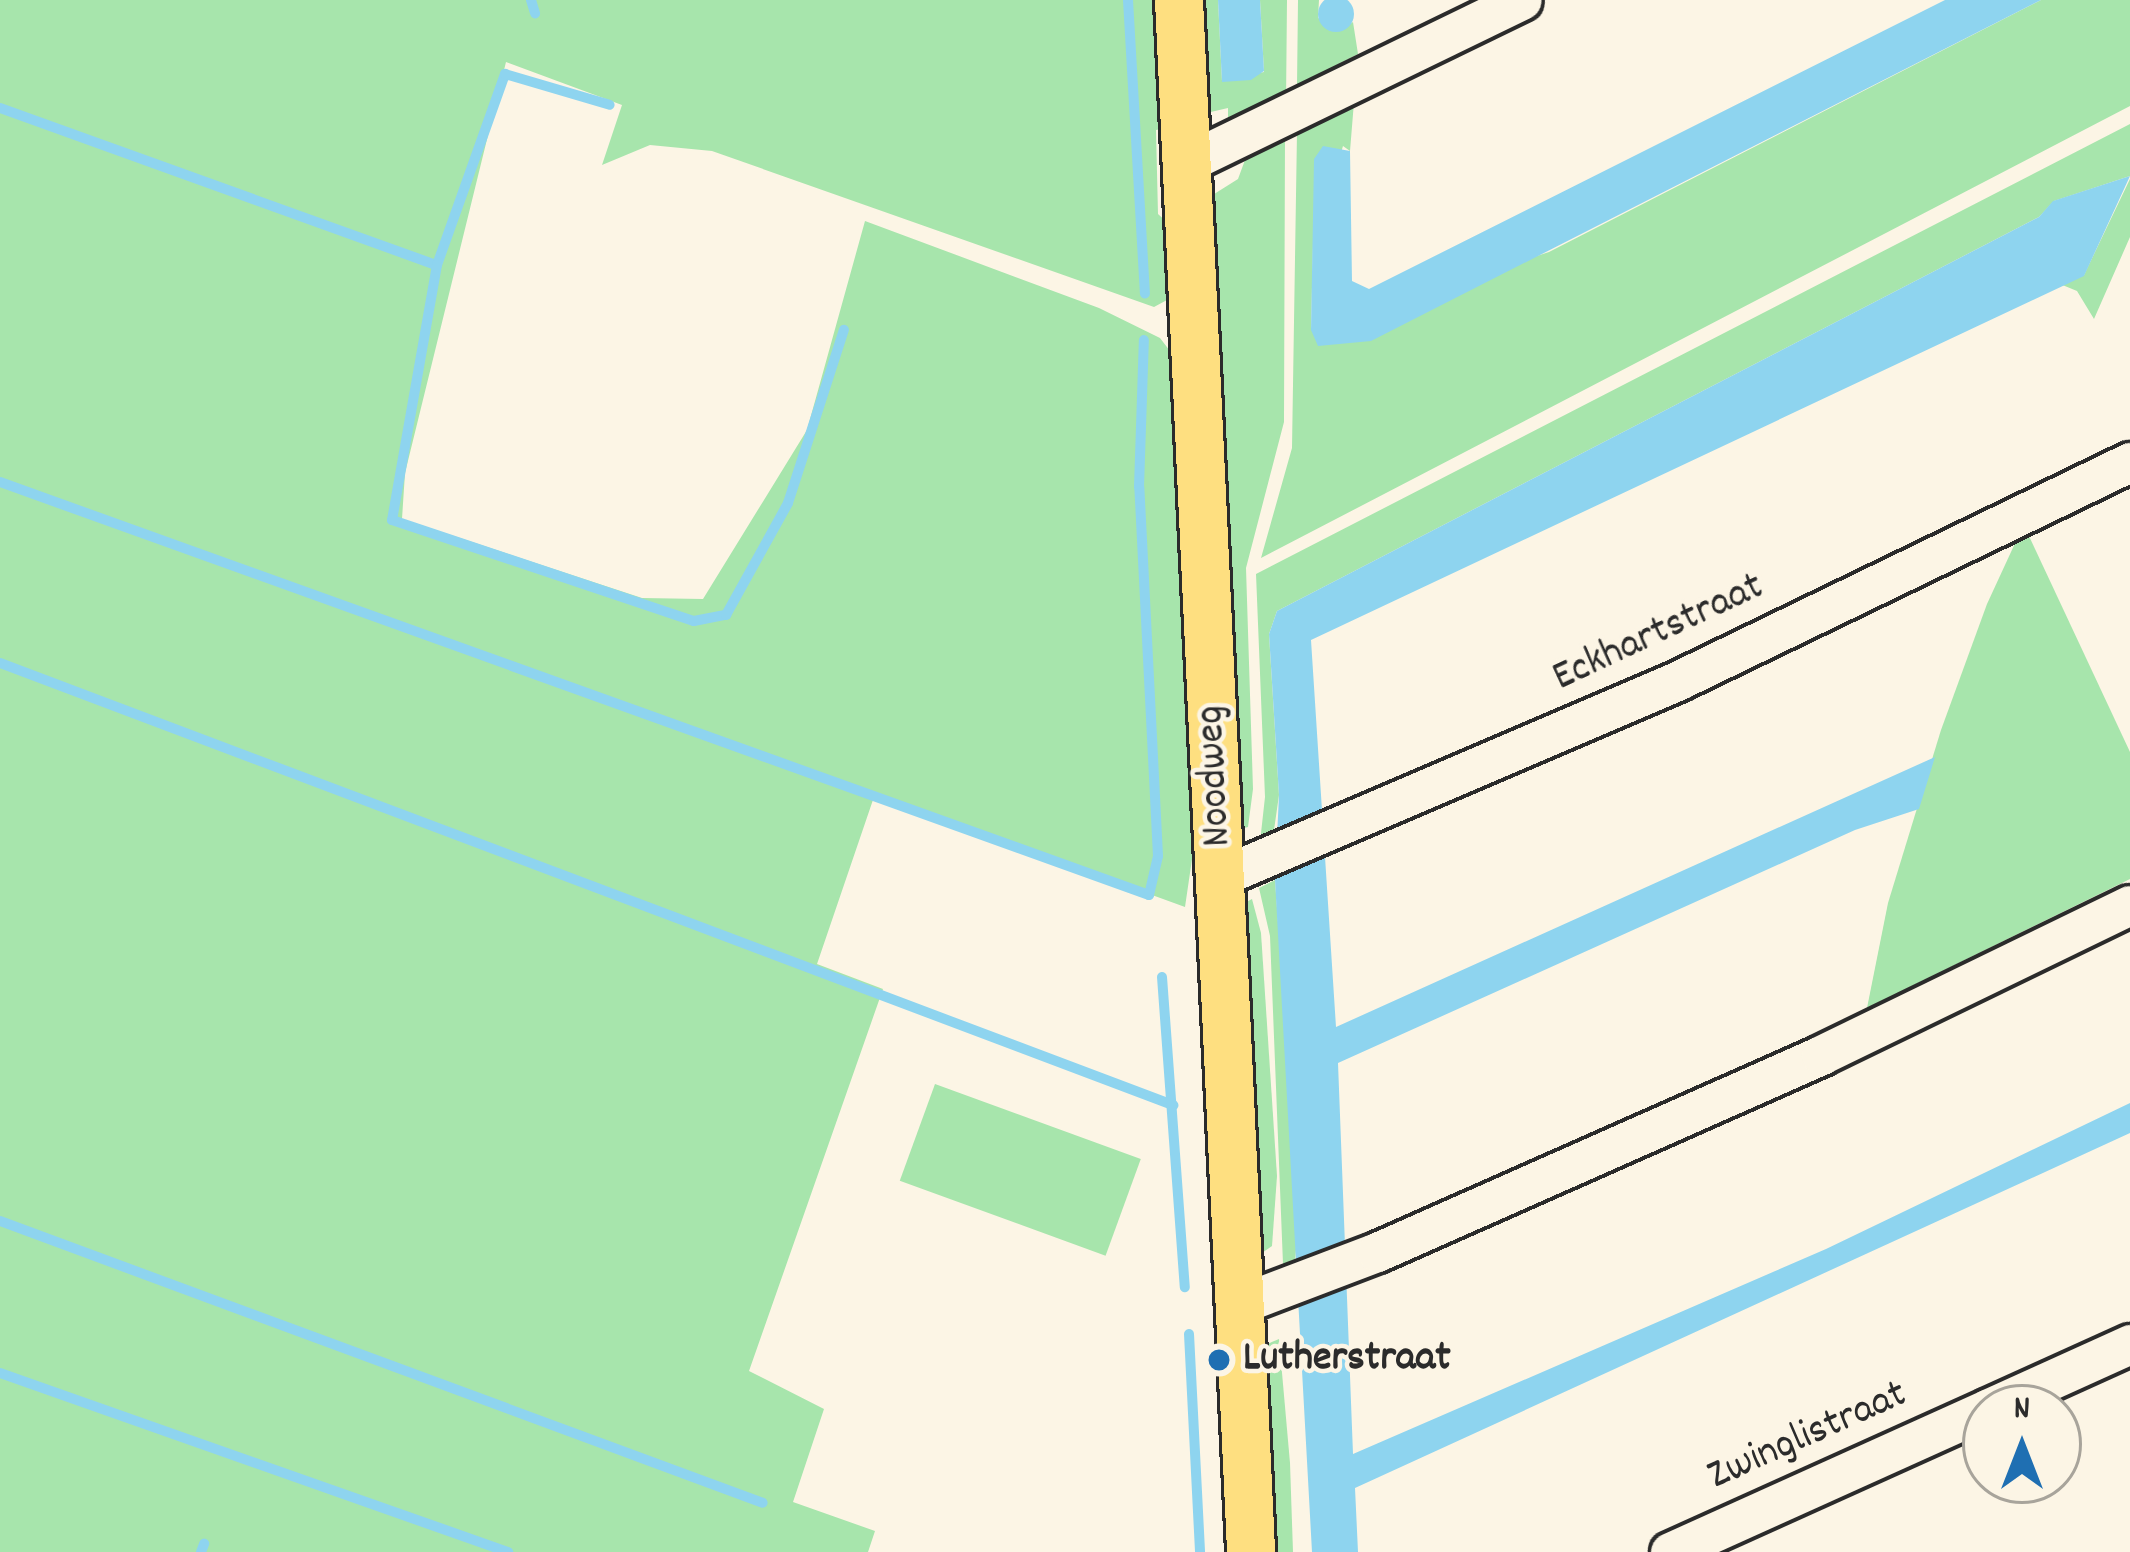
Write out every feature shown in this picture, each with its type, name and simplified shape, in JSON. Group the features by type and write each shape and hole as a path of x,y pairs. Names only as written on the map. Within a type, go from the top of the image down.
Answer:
{"main road":[{"name":"Noodweg","path":"1179,0 1186,163 1236,872 1256,1297 1251,1552"}],"street":[{"path":"1186,163 1521,0"},
{"name":"Eckhartstraat","path":"1236,872 1338,832 1679,680 2130,462"},
{"path":"1256,1297 1377,1252 1821,1055 2130,905"},
{"name":"Zwinglistraat","path":"2042,1384 2130,1344"},
{"name":"Zwinglistraat","path":"1670,1552 1962,1420"}],"green space":[{"path":"0,0 1159,0 1166,128 1156,130 1158,214 1170,225 1171,267 1167,300 1154,307 712,151 650,145 602,165 622,105 506,62 405,473 402,519 642,598 703,599 807,430 865,221 1099,308 1160,338 1173,355 1196,832 1185,907 875,794 817,964 883,989 749,1371 824,1409 793,1502 875,1531 868,1552 0,1552"},
{"path":"1195,0 1218,0 1222,81 1264,72 1260,0 1287,0 1286,103 1228,134 1228,108 1202,114"},
{"path":"1298,0 1319,0 1318,18 1344,28 1353,22 1358,54 1297,85"},
{"path":"2041,0 2130,0 2130,106 1261,558 1292,448 1297,132 1354,102 1350,151 1343,146 1313,244 1311,330 1549,252"},
{"path":"2130,124 2130,176 2054,201 2039,217 1277,611 1269,634 1279,795 1273,837 1260,842 1265,797 1256,574"},
{"path":"1285,138 1284,422 1246,568 1253,789 1248,827 1240,829 1211,196 1238,179 1245,160"},
{"path":"2130,179 2130,237 2094,319 2077,291 2060,284 2084,275"},
{"path":"2028,534 2130,752 2130,879 1867,1008 1888,903 1941,730 1987,604 2017,539"},
{"path":"1275,880 1299,1216 1295,1261 1283,1264 1270,936 1259,888"},
{"path":"1252,899 1261,933 1277,1176 1272,1246 1259,1255 1237,907"},
{"path":"935,1084 1141,1159 1106,1256 900,1181"},
{"path":"1279,1339 1293,1552 1267,1552 1258,1348"}],"water":[{"path":"1336,-4 1348,2 1354,14 1348,26 1336,32 1324,26 1318,14 1324,2"},
{"path":"1218,0 1260,0 1264,71 1251,80 1222,82"},
{"path":"1945,0 2041,0 1371,341 1318,346 1311,330 1314,159 1323,146 1350,151 1352,281 1369,289"},
{"path":"2130,176 2084,276 1311,640 1336,1027 1935,757 1919,809 1855,830 1338,1063 1353,1454 1826,1249 2130,1103 2130,1133 1355,1488 1358,1552 1312,1552 1275,880 1279,795 1269,634 1277,611 2039,217 2053,201"}],"waterway":[{"path":"531,0 535,13"},
{"path":"1128,0 1145,294"},
{"path":"0,108 437,265 505,74 610,105"},
{"path":"437,265 392,520 694,621 726,615 788,503 844,330"},
{"path":"0,482 1149,895 1158,856 1139,487 1144,340"},
{"path":"0,663 1173,1105"},
{"path":"1162,977 1185,1287"},
{"path":"0,1221 763,1503"},
{"path":"1189,1334 1200,1552"},
{"path":"0,1373 508,1552"},
{"path":"201,1552 204,1544"}],"place":[{"name":"Lutherstraat","path":"1219,1360"}]}
